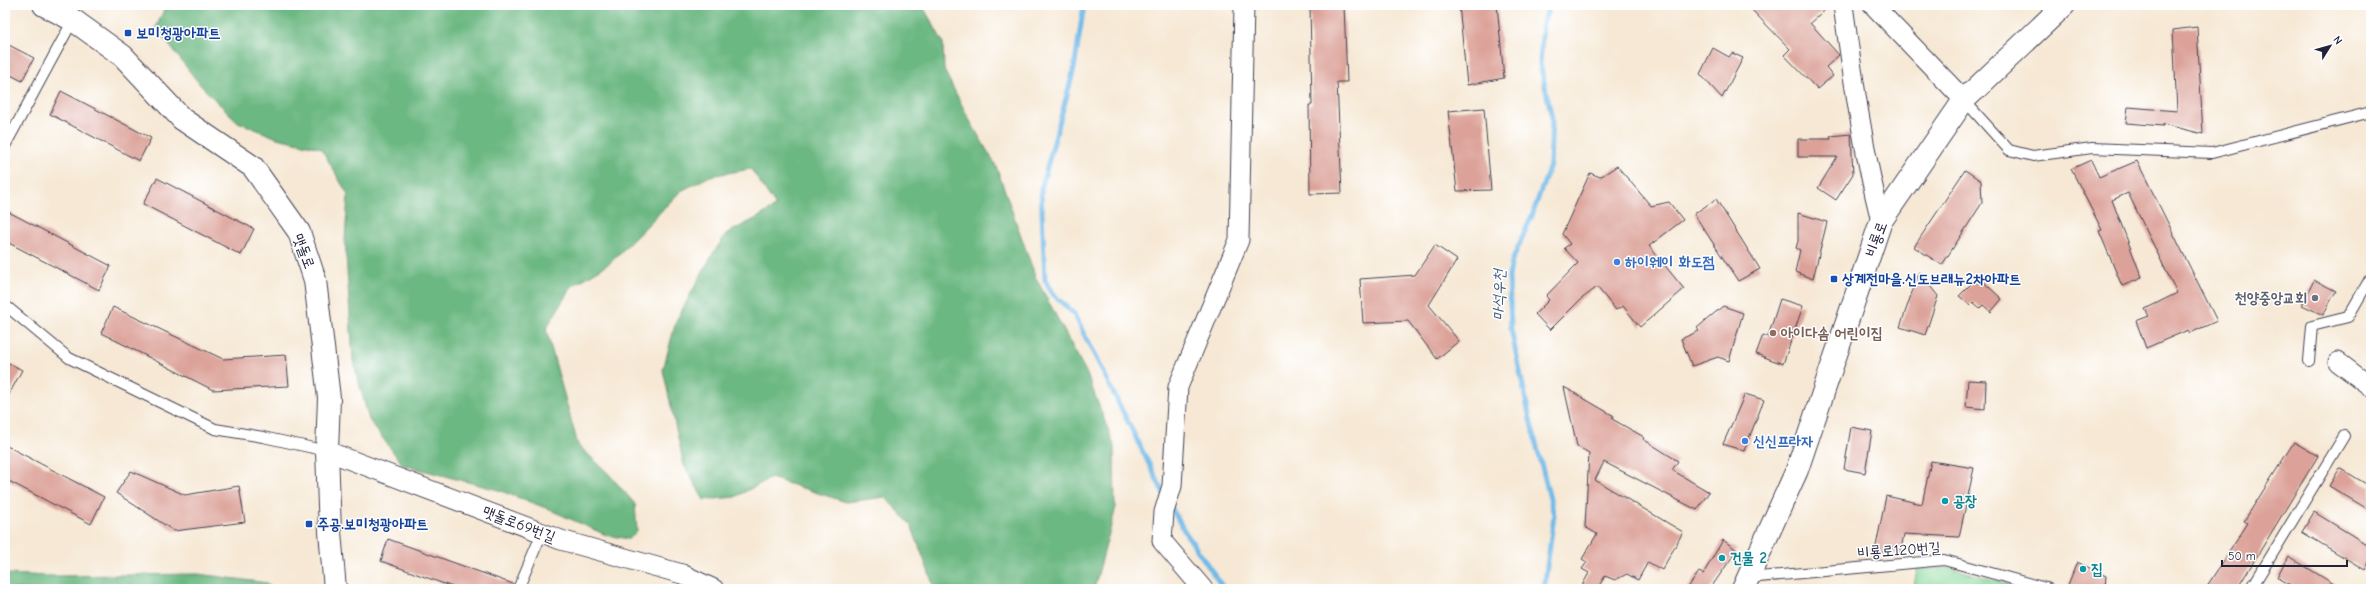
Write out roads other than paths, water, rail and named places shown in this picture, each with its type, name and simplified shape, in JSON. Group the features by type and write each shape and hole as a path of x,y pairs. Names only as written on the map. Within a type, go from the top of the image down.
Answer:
{"street":[{"name":"맷돌로","path":"44,5 73,20 123,56 182,119 253,167 299,232 315,280 329,398 327,451 330,532 335,589"},
{"path":"1204,589 1162,541 1164,512 1172,486 1178,387 1239,240 1244,5"},
{"path":"1843,5 1854,89 1871,182 1880,221"},
{"path":"1873,5 1964,100"},
{"name":"비룡로","path":"1745,583 1797,470 1880,221 1964,100 2064,5"},
{"path":"2338,362 2371,387"},
{"name":"맷돌로69번길","path":"327,451 542,533 682,574 714,589"}],"lane":[{"path":"5,146 73,20"},
{"path":"1964,100 2009,150 2033,156 2092,148 2212,153 2371,112"},
{"path":"2309,361 2312,326 2348,317 2371,277"},
{"path":"5,305 69,358 214,429 264,437 327,451"},
{"path":"2251,589 2344,436"},
{"path":"518,589 542,533"},
{"name":"비룡로120번길","path":"1745,583 1944,560 2049,589"}],"waterway":[{"path":"1084,5 1074,69 1041,189 1045,280 1053,294 1074,314 1164,494"},
{"name":"마석우천","path":"1544,589 1554,515 1530,419 1511,329 1509,276 1512,261 1533,213 1550,165 1552,118 1540,64 1543,23 1550,5"},
{"path":"1171,507 1185,532 1224,589"}],"place":[{"name":"보미청광아파트","path":"128,33"},
{"name":"하이웨이 화도점","path":"1617,262"},
{"name":"상계전마을.신도브래뉴2차아파트","path":"1834,279"},
{"name":"천양중앙교회","path":"2315,298"},
{"name":"아이다솜 어린이집","path":"1773,333"},
{"name":"신신프라자","path":"1745,441"},
{"name":"공장","path":"1945,501"},
{"name":"주공.보미청광아파트","path":"309,524"},
{"name":"건물 2","path":"1722,558"},
{"name":"집","path":"2083,569"}]}
